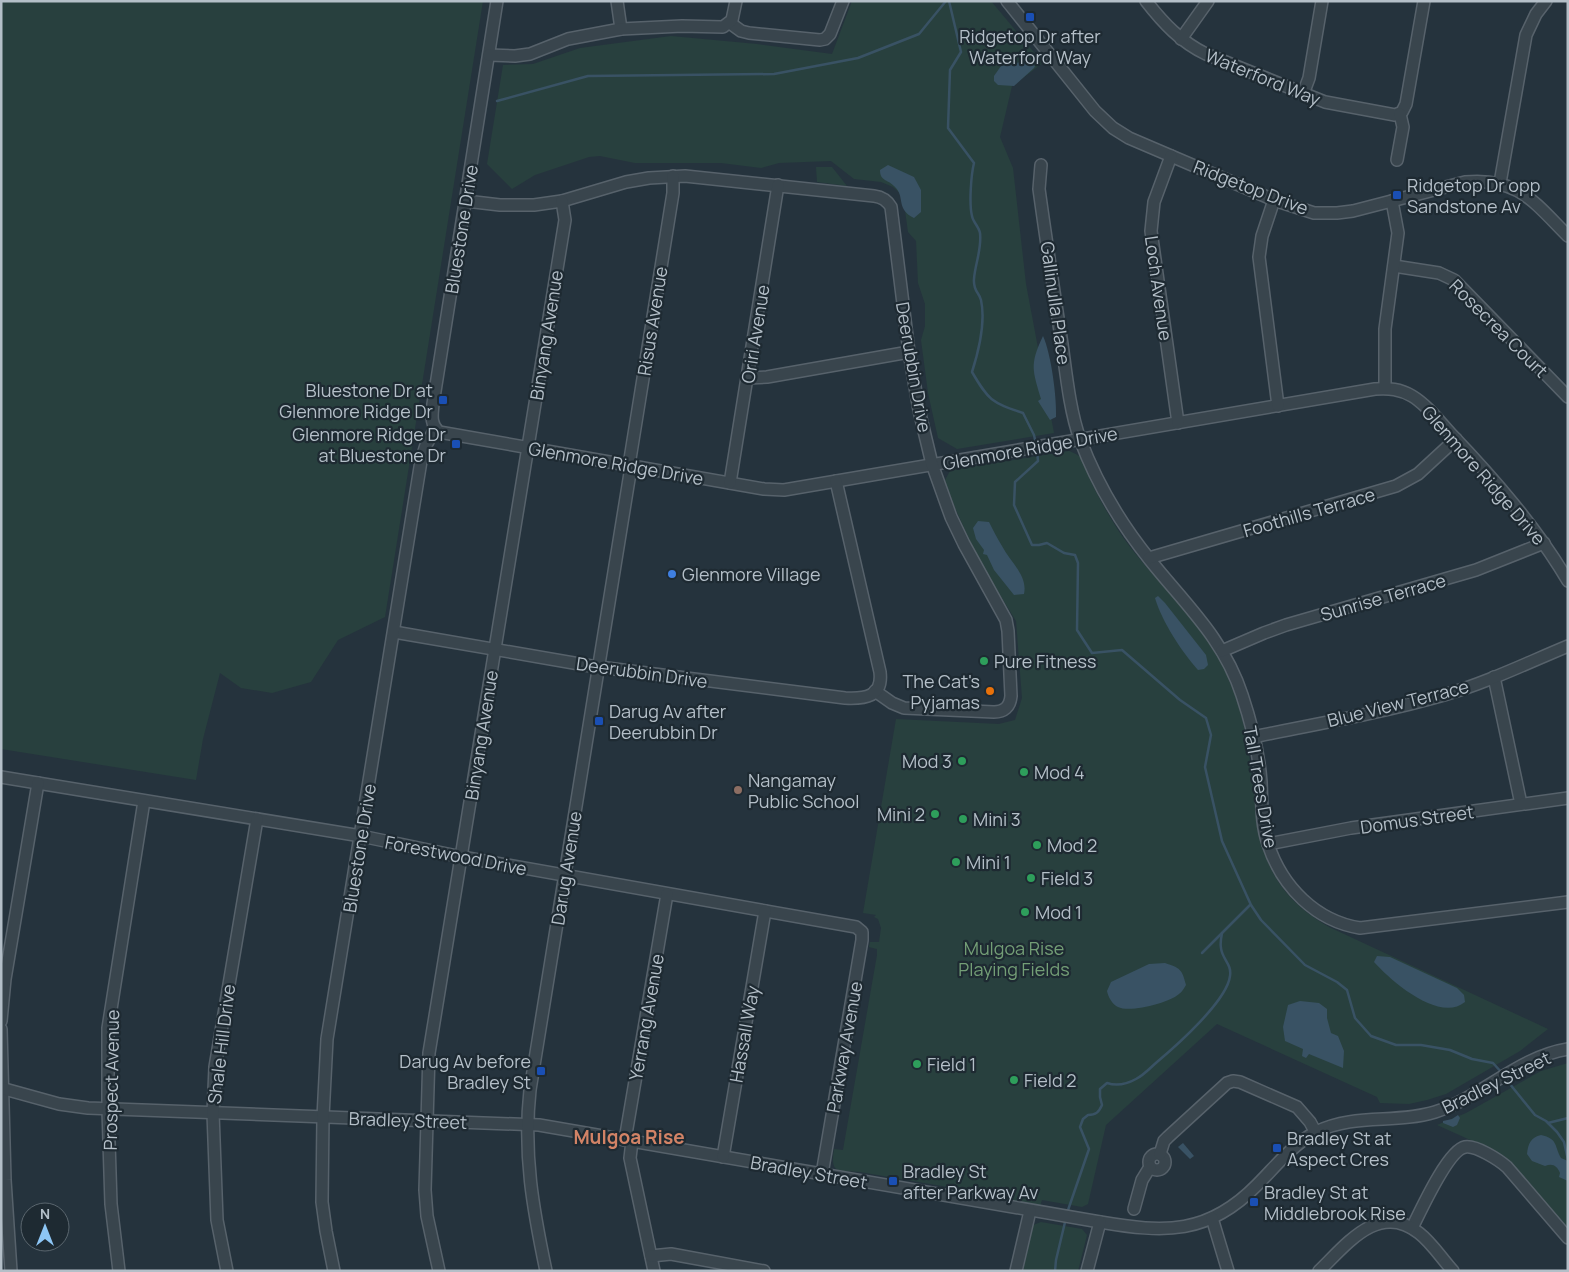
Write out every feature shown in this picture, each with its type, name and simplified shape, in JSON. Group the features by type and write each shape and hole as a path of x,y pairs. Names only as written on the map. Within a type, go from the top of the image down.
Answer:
{"street":[{"name":"Bluestone Drive","path":"334,1271 322,1202 327,1039 423,452 435,429 432,420 433,404 497,1"},
{"path":"618,1 621,30"},
{"path":"489,55 515,56 530,54 568,39 621,30 682,26 718,28 730,23 734,16 736,1"},
{"path":"730,23 741,32 820,40 830,34 843,1"},
{"name":"Ridgetop Drive","path":"1007,1 1051,58 1101,117 1123,135 1274,200 1306,211 1330,213 1353,211 1465,182 1500,183 1530,198 1568,236"},
{"name":"Waterford Way","path":"1146,1 1167,27 1195,49 1206,54 1332,104 1391,115 1400,114"},
{"path":"1181,39 1208,1"},
{"path":"1303,94 1309,78 1322,1"},
{"path":"1397,160 1402,127 1400,114 1405,109 1424,1"},
{"path":"1500,183 1526,35 1536,14 1546,1"},
{"name":"Loch Avenue","path":"1171,156 1154,202 1151,232 1178,423"},
{"name":"Gallinulla Place","path":"1041,166 1039,189 1068,385 1080,439"},
{"name":"Deerubbin Drive","path":"394,632 600,667 845,698 862,698 876,691 900,707 913,709 998,712 1008,707 1011,699 1006,620 951,517 932,464 919,410 909,352 890,207 887,202 878,196 695,176 673,176 626,182 562,201 522,206 500,206 466,201"},
{"name":"Risus Avenue","path":"630,466 673,193 673,176"},
{"name":"Oriri Avenue","path":"730,483 778,185"},
{"path":"1274,200 1262,236 1259,257 1278,406"},
{"name":"Binyang Avenue","path":"439,1271 426,1204 426,1121 429,1053 565,220 562,201"},
{"path":"1385,388 1385,329 1398,233 1392,201"},
{"name":"Rosecrea Court","path":"1394,266 1439,272 1454,280 1568,397"},
{"path":"748,378 767,377 909,352"},
{"name":"Glenmore Ridge Drive","path":"435,429 443,434 769,490 784,490 1385,388 1404,391 1414,396 1456,439 1489,475 1544,543 1568,581"},
{"name":"Tall Trees Drive","path":"1080,439 1090,464 1110,502 1148,558 1195,611 1211,632 1222,651 1242,694 1253,737 1261,782 1262,816 1268,844 1278,868 1295,891 1318,912 1333,921 1346,926 1360,928 1374,928 1568,902"},
{"name":"Foothills Terrace","path":"1148,558 1396,486 1418,474 1456,439"},
{"name":"Darug Avenue","path":"546,1271 530,1192 527,1156 527,1124 532,1076 600,667 630,466"},
{"path":"836,481 880,672 880,682 876,691"},
{"name":"Sunrise Terrace","path":"1222,651 1279,628 1476,570 1544,543"},
{"name":"Blue View Terrace","path":"1253,737 1399,707 1445,695 1568,646"},
{"path":"1494,677 1521,804"},
{"name":"Forestwood Drive","path":"1,777 361,836 462,858 851,926"},
{"path":"1,1021 5,979 38,783"},
{"name":"Domus Street","path":"1268,844 1351,828 1568,798"},
{"name":"Prospect Avenue","path":"118,1271 110,1204 108,1028 144,801"},
{"name":"Shale Hill Drive","path":"227,1271 217,1220 213,1113 215,1067 257,819"},
{"name":"Yerrang Avenue","path":"654,1271 630,1158 628,1140 667,894"},
{"name":"Hassall Way","path":"723,1157 765,911"},
{"name":"Parkway Avenue","path":"822,1174 862,940 860,930 851,926"},
{"path":"1,1029 5,1180 11,1271"},
{"name":"Bradley Street","path":"2,1088 69,1106 108,1110 527,1124 1082,1220 1161,1230 1177,1228 1212,1218 1240,1201 1282,1157 1299,1143 1316,1133 1352,1121 1406,1117 1434,1112 1454,1104 1543,1055 1568,1049"},
{"path":"1134,1209 1142,1180 1150,1167 1148,1162 1150,1157 1154,1154 1160,1154 1164,1141 1227,1083 1233,1081 1240,1082 1297,1107 1310,1122 1316,1133"},
{"path":"1412,1228 1436,1180 1457,1152 1466,1147 1473,1148 1495,1158 1507,1167 1568,1238"},
{"path":"1016,1271 1030,1211"},
{"path":"1212,1218 1228,1271"},
{"path":"1087,1271 1100,1222"},
{"path":"1320,1271 1354,1236 1372,1225 1392,1223 1412,1228 1424,1237 1453,1271"},
{"path":"651,1256 671,1254 764,1271"}],"green space":[{"path":"1,1 483,1 385,617 338,640 311,682 272,693 241,688 220,673 203,739 196,780 1,749"},
{"path":"852,1 991,1 1043,63 1012,86 1000,137 1013,168 1026,284 1054,433 957,449 938,438 928,393 921,340 925,326 925,304 918,283 916,241 908,232 903,196 893,187 881,182 854,179 831,161 779,163 761,168 721,163 635,163 600,156 589,157 535,175 512,189 487,164 503,65 533,64 580,48 671,36 757,44 832,54"},
{"path":"816,167 832,167 847,186 817,182"},
{"name":"Mulgoa Rise Playing Fields","path":"1069,451 1082,459 1102,504 1130,547 1199,628 1222,664 1236,697 1245,731 1259,831 1273,873 1286,892 1304,910 1329,927 1548,1029 1520,1051 1446,1094 1409,1104 1380,1103 1377,1097 1217,1024 1106,1125 1088,1204 1082,1207 1042,1200 1040,1206 1013,1201 1006,1197 860,1172 841,1171 837,1170 833,1163 834,1149 843,1150 877,955 877,949 869,947 870,942 879,942 881,928 878,919 874,917 876,915 863,913 896,719 999,724 1015,720 1022,698 1016,621 979,561 955,508 945,480 950,471 957,469"},
{"path":"1568,1063 1568,1228 1508,1159 1499,1153 1437,1125 1466,1113 1541,1071"},
{"path":"1041,1222 1082,1229 1087,1235 1078,1271 1023,1271 1033,1225"}],"water":[{"path":"1026,61 1035,66 1014,86 998,85 994,81 994,76 1001,66"},
{"path":"888,165 914,177 921,190 921,212 914,218 902,207 898,190 881,176 880,170"},
{"path":"1043,336 1051,364 1056,399 1056,417 1050,420 1038,401 1041,399 1034,374 1034,361"},
{"path":"978,521 989,522 1005,552 1021,575 1025,587 1024,594 1014,595 994,570 987,555 983,554 984,550 976,539 973,528"},
{"path":"1158,596 1206,655 1208,665 1204,669 1198,670 1173,636 1158,607 1155,598"},
{"path":"1377,956 1390,957 1457,988 1464,995 1465,1002 1454,1007 1429,1004 1403,989 1382,970 1374,962"},
{"path":"1165,963 1180,970 1186,985 1174,997 1158,1004 1124,1009 1114,1004 1108,996 1107,991 1111,982 1149,964"},
{"path":"1300,1001 1319,1003 1327,1009 1331,1033 1338,1036 1344,1051 1343,1068 1309,1054 1306,1058 1302,1056 1303,1049 1285,1041 1283,1027 1288,1005"},
{"path":"1458,1115 1460,1118 1457,1125 1453,1127 1443,1123 1443,1121"},
{"path":"1541,1135 1550,1138 1555,1143 1561,1158 1568,1161 1568,1181 1559,1177 1560,1173 1554,1166 1545,1166 1532,1161 1527,1154 1531,1142 1535,1137"},
{"path":"1183,1143 1194,1156 1190,1159 1178,1147"}],"waterway":[{"path":"497,101 588,76 774,74 858,58 919,34 946,1"},
{"path":"949,1 961,52 950,70 948,128 974,163 971,211 980,233 974,283 981,300 983,318 979,346 972,372 987,395 997,403 1023,413 1034,435 1036,444"},
{"path":"1037,450 1038,461 1015,482 1014,505 1032,545 1047,543 1064,553 1075,555 1078,563 1077,630 1092,653 1122,650 1180,700 1206,718 1211,735 1205,767 1222,841 1251,905 1261,920 1305,965 1337,982 1347,990 1355,1018 1371,1036 1396,1045 1421,1045 1450,1050 1472,1059 1493,1063 1502,1073"},
{"path":"1202,953 1250,905"},
{"path":"1067,1213 1089,1149 1080,1127 1083,1119 1088,1115 1097,1113 1101,1107 1100,1089 1107,1083 1125,1083 1142,1076 1188,1034 1220,998 1230,976 1228,965 1222,952 1222,933"},
{"path":"1505,1078 1535,1115 1546,1121 1557,1132 1564,1142 1568,1160"},
{"path":"1548,1123 1568,1118"},
{"path":"1055,1271 1066,1218"}],"place":[{"name":"Ridgetop Dr after Waterford Way","path":"1030,17"},
{"name":"Ridgetop Dr opp Sandstone Av","path":"1397,195"},
{"name":"Bluestone Dr at Glenmore Ridge Dr","path":"443,400"},
{"name":"Glenmore Ridge Dr at Bluestone Dr","path":"456,444"},
{"name":"Glenmore Village","path":"672,574"},
{"name":"Pure Fitness","path":"984,661"},
{"name":"The Cat's Pyjamas","path":"990,691"},
{"name":"Darug Av after Deerubbin Dr","path":"599,721"},
{"name":"Mod 3","path":"962,761"},
{"name":"Mod 4","path":"1024,772"},
{"name":"Nangamay Public School","path":"738,790"},
{"name":"Mini 2","path":"935,814"},
{"name":"Mini 3","path":"963,819"},
{"name":"Mod 2","path":"1037,845"},
{"name":"Mini 1","path":"956,862"},
{"name":"Field 3","path":"1031,878"},
{"name":"Mod 1","path":"1025,912"},
{"name":"Field 1","path":"917,1064"},
{"name":"Darug Av before Bradley St","path":"541,1071"},
{"name":"Field 2","path":"1014,1080"},
{"name":"Bradley St at Aspect Cres","path":"1277,1148"},
{"name":"Bradley St after Parkway Av","path":"893,1181"},
{"name":"Bradley St at Middlebrook Rise","path":"1254,1202"}],"district":[{"name":"Mulgoa Rise","path":"629,1137"}]}
